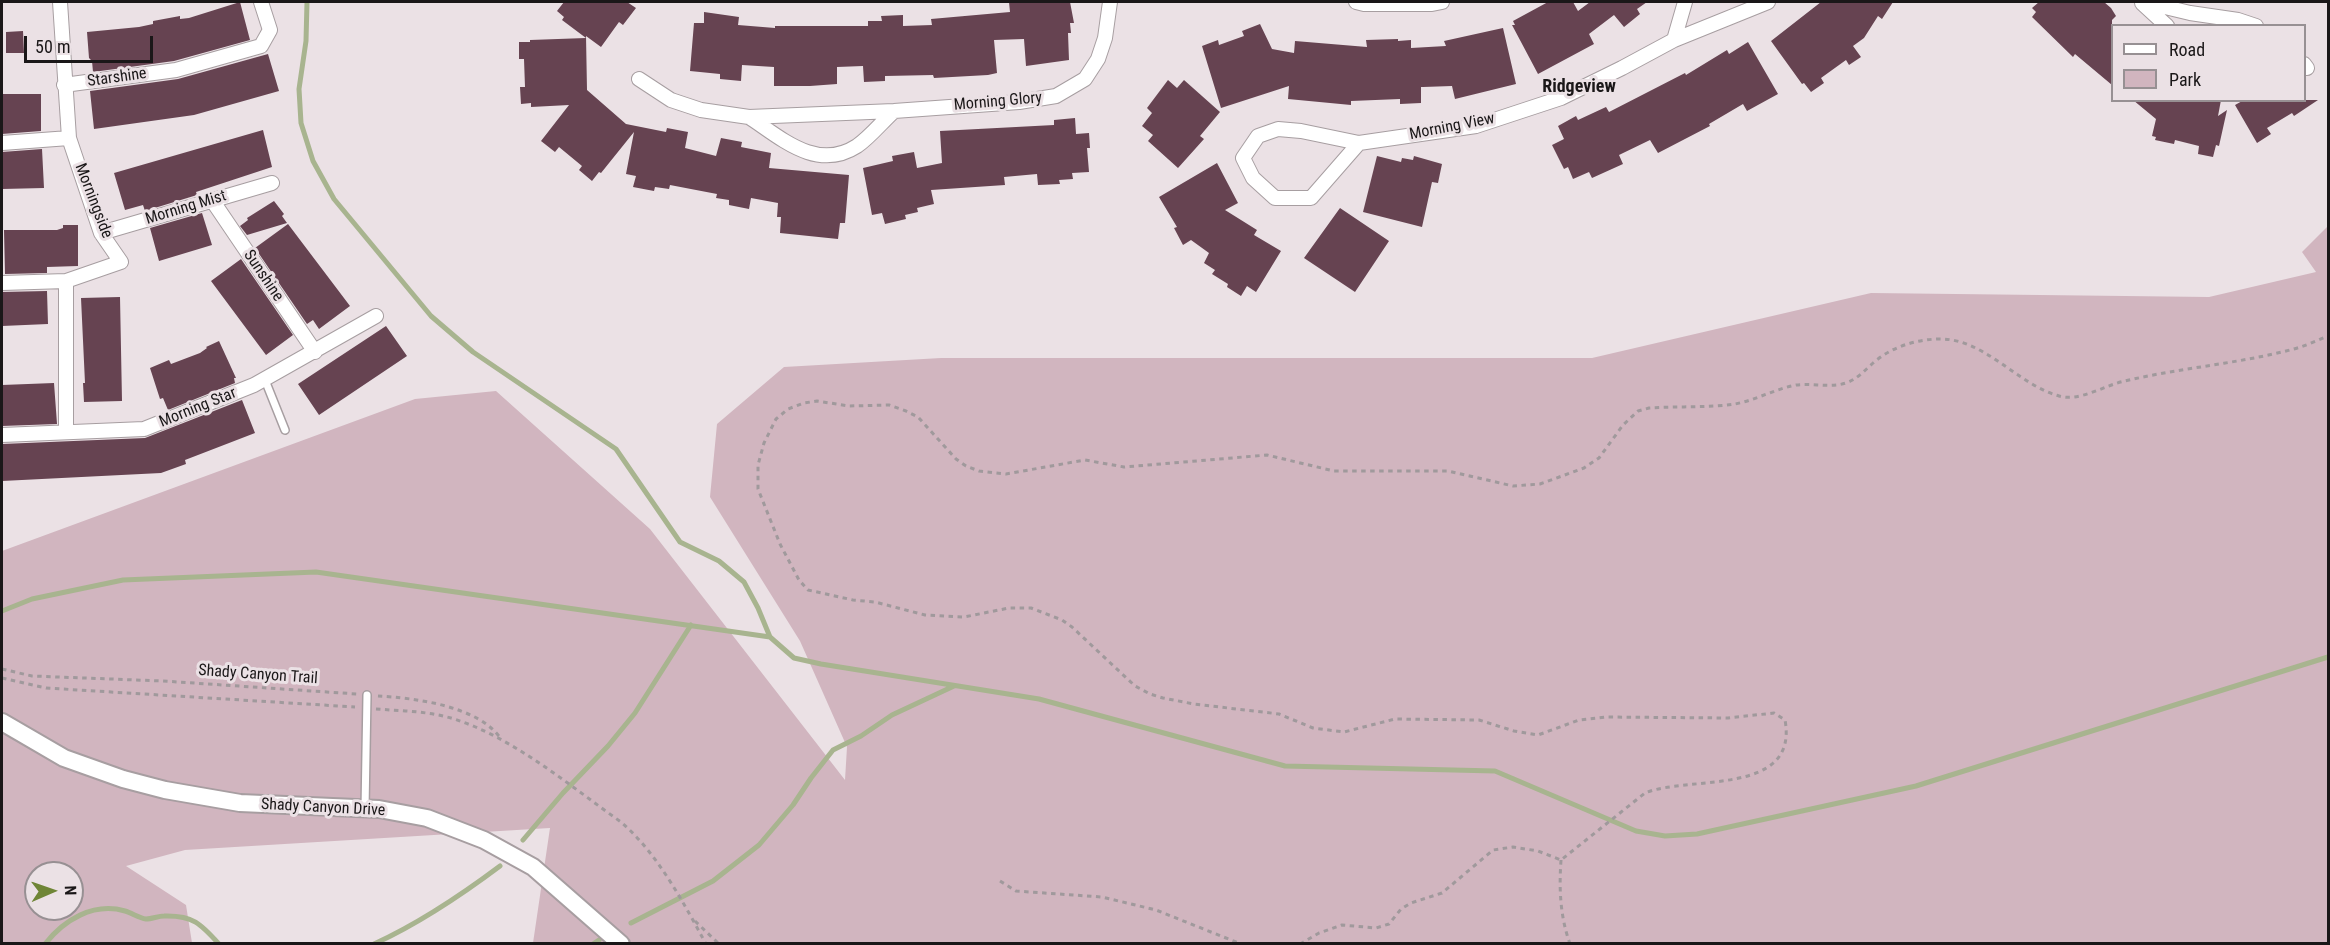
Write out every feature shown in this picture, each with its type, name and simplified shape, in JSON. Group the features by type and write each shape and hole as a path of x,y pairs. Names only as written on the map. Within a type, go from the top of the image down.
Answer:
{"street":[{"name":"Morningside","path":"60,2 69,138 101,233 121,262 66,281"},
{"name":"Starshine","path":"64,85 176,70 261,46 270,30 261,2"},
{"name":"Morning Glory","path":"639,79 671,100 701,110 748,117 894,111 1019,102 1056,96 1085,79 1098,59 1105,38 1110,2"},
{"path":"1356,2 1364,4 1442,2"},
{"path":"1674,40 1685,2"},
{"name":"Morning View","path":"1359,143 1311,198 1275,198 1253,178 1244,158 1258,136 1278,129 1301,131 1359,143 1476,126 1561,98 1674,40 1768,2"},
{"path":"2142,2 2165,24"},
{"path":"2142,2 2250,24"},
{"name":"Morning Glory","path":"748,117 787,143 811,154 834,154 857,146 894,111"},
{"path":"2,143 69,138"},
{"name":"Morning Mist","path":"101,233 272,183"},
{"name":"Sunshine","path":"212,200 315,352"},
{"path":"2,284 66,281 66,432"},
{"name":"Morning Star","path":"2,435 144,429 265,380 376,316"},
{"name":"Shady Canyon Drive","path":"2,722 64,758 123,779 165,790 240,803 380,809 427,818 484,840 533,867 621,944"}],"lane":[{"path":"265,380 285,430"},
{"path":"365,809 367,695"}],"path":[{"path":"1570,944 1561,909 1561,860 1645,793 1658,787 1737,780 1769,768 1784,748 1787,732 1785,720 1774,713 1728,718 1606,717 1579,720 1538,735 1514,731 1479,720 1395,718 1344,732 1328,732 1279,714 1194,704 1150,694 1121,675 1072,627 1062,620 1030,608 1009,608 964,617 925,615 875,602 853,600 808,590 799,580 780,544 758,489 758,465 764,443 776,419 788,409 817,401 849,406 889,405 918,417 956,459 966,466 979,471 1006,474 1085,460 1124,467 1267,455 1334,471 1448,471 1513,486 1540,484 1584,468 1599,458 1623,425 1638,411 1649,408 1735,404 1768,395 1783,387 1804,384 1843,384 1858,378 1878,359 1916,341 1940,339 1961,342 1989,356 2030,383 2060,397 2070,397 2124,381 2292,350 2328,336"},
{"name":"Shady Canyon Trail","path":"2,669 32,676 163,681 420,699 440,704 493,728 502,740"},
{"name":"Shady Canyon Trail","path":"2,678 45,688 367,708 446,716 479,728 521,752 636,835 655,860 706,944"},
{"path":"1300,944 1320,933 1342,926 1376,928 1389,924 1401,909 1411,903 1442,893 1493,850 1513,847 1538,851 1561,860"},
{"path":"1000,881 1016,891 1102,897 1155,910 1241,944"},
{"name":"Shady Canyon Trail","path":"693,920 719,944"}],"green space":[{"path":"2328,226 2328,943 533,943 550,828 185,850 126,866 186,905 192,943 2,943 2,551 415,399 496,391 650,529 845,780 847,747 800,641 710,497 717,424 784,367 941,358 1592,358 1871,293 2209,297 2316,272 2302,252"}],"building":[{"path":"240,2 250,40 174,61 93,72 92,61 89,58 87,32 139,27 153,24 153,21 180,16 180,19 189,18"},
{"path":"564,2 627,2 636,8 623,25 619,22 601,47 586,36 587,90 626,124 666,132 667,128 688,132 685,148 716,156 721,138 742,142 741,147 771,153 769,168 849,175 845,223 840,223 838,239 780,233 781,217 777,217 778,203 751,198 749,209 729,205 729,200 716,198 717,194 670,185 669,189 655,187 654,191 633,187 636,176 626,174 634,132 592,181 579,170 582,166 559,147 555,152 541,141 569,105 531,107 531,103 521,104 520,87 525,87 524,59 519,59 519,42 586,38 562,20 564,17 557,11"},
{"path":"1009,2 1070,2 1074,23 1070,23 1071,33 1068,33 1069,60 1026,66 1024,39 994,40 997,73 988,75 934,78 933,75 885,76 885,81 864,82 863,66 837,67 837,84 774,86 774,67 742,65 741,81 720,79 720,74 690,71 694,23 704,23 704,12 739,17 738,25 775,28 775,26 868,26 868,21 882,21 881,16 903,15 903,26 932,25 931,19 1010,12"},
{"path":"1548,2 1573,2 1578,11 1590,2 1647,2 1637,9 1640,14 1624,27 1614,15 1589,34 1594,44 1538,74 1512,25 1515,25 1513,21"},
{"path":"1821,2 1893,2 1882,19 1878,16 1864,38 1853,46 1861,57 1849,65 1846,60 1821,78 1824,83 1811,92 1804,83 1802,84 1771,41"},
{"path":"2039,2 2104,2 2111,8 2116,16 2111,24 2111,84 2075,54 2073,57 2032,17 2036,12 2032,8"},
{"path":"1260,24 1272,49 1294,53 1295,41 1367,47 1366,40 1398,39 1398,41 1411,40 1411,48 1446,46 1444,41 1503,28 1516,84 1455,99 1452,86 1421,87 1421,103 1400,104 1400,99 1351,101 1351,105 1288,99 1289,86 1221,108 1202,46 1218,40 1219,45 1244,36 1242,31"},
{"path":"23,31 24,53 6,53 6,32"},
{"path":"1748,42 1778,94 1747,111 1743,104 1709,124 1710,126 1658,153 1650,140 1619,155 1623,164 1592,178 1589,172 1573,179 1568,167 1564,169 1552,145 1564,139 1558,126 1576,116 1578,120 1606,107 1609,112 1685,73 1686,75 1727,50 1729,54"},
{"path":"268,54 279,91 194,115 94,129 90,91 178,79"},
{"path":"1168,80 1177,88 1184,80 1220,112 1200,136 1204,139 1178,168 1148,141 1153,135 1142,126 1152,113 1147,108"},
{"path":"2,94 41,94 41,131 2,134"},
{"path":"2318,100 2294,116 2292,113 2267,128 2271,134 2257,143 2235,105 2240,102"},
{"path":"2135,102 2221,102 2218,116 2227,110 2219,146 2216,145 2213,157 2198,154 2199,146 2175,140 2174,144 2155,140 2156,137 2152,136 2156,119"},
{"path":"1075,118 1076,134 1089,133 1090,148 1087,148 1089,172 1072,173 1073,179 1059,180 1060,184 1038,185 1037,174 1004,177 1005,185 931,190 934,204 917,208 918,212 905,215 906,219 885,224 882,213 872,215 863,168 893,161 892,156 914,152 917,168 942,163 940,131 1054,125 1054,120"},
{"path":"263,130 272,167 196,192 197,195 145,211 143,205 125,210 114,173"},
{"path":"42,149 44,188 2,189 2,152"},
{"path":"1377,156 1401,162 1402,158 1413,160 1414,156 1442,164 1438,183 1432,182 1422,227 1363,212"},
{"path":"1217,163 1238,203 1225,210 1257,230 1254,235 1281,251 1256,292 1247,286 1241,296 1212,274 1215,270 1204,263 1209,253 1191,240 1183,245 1174,228 1177,227 1159,197"},
{"path":"274,201 284,214 282,216 287,223 247,235 240,226 248,220 247,218"},
{"path":"1340,208 1389,241 1355,292 1304,258"},
{"path":"202,213 212,245 159,261 150,228"},
{"path":"288,224 350,306 319,329 313,320 307,324 255,248"},
{"path":"63,225 78,225 78,266 47,267 47,273 5,274 4,230 57,230 63,228"},
{"path":"241,259 293,335 266,355 211,281"},
{"path":"47,291 48,324 2,326 2,292"},
{"path":"120,297 122,401 84,402 81,298"},
{"path":"386,326 407,356 319,415 298,384"},
{"path":"219,341 236,378 234,378 235,383 168,410 163,398 160,399 150,368 169,360 171,364 200,353 206,347"},
{"path":"54,383 57,424 2,426 2,385"},
{"path":"242,400 255,433 185,460 186,464 161,473 2,481 2,444 145,438"}],"waterway":[{"path":"307,2 306,41 299,89 301,123 313,161 334,199 431,316 473,352 616,449 680,542 719,561 744,582 770,637 794,658 1039,699 1285,766 1495,771 1636,831 1665,836 1697,834 1916,786 2328,657"},
{"path":"2,611 32,599 123,580 316,572 770,637"},
{"path":"523,840 635,713 691,625"},
{"path":"631,923 713,881 759,845 793,805 833,750 861,736 892,715 954,686"},
{"path":"374,944 439,908 500,866"},
{"path":"45,944 70,921 80,915 102,909 125,911 146,919 164,916 189,919 201,926 219,944"},
{"path":"593,944 599,940"}],"district":[{"name":"Ridgeview","path":"1579,87"}]}
